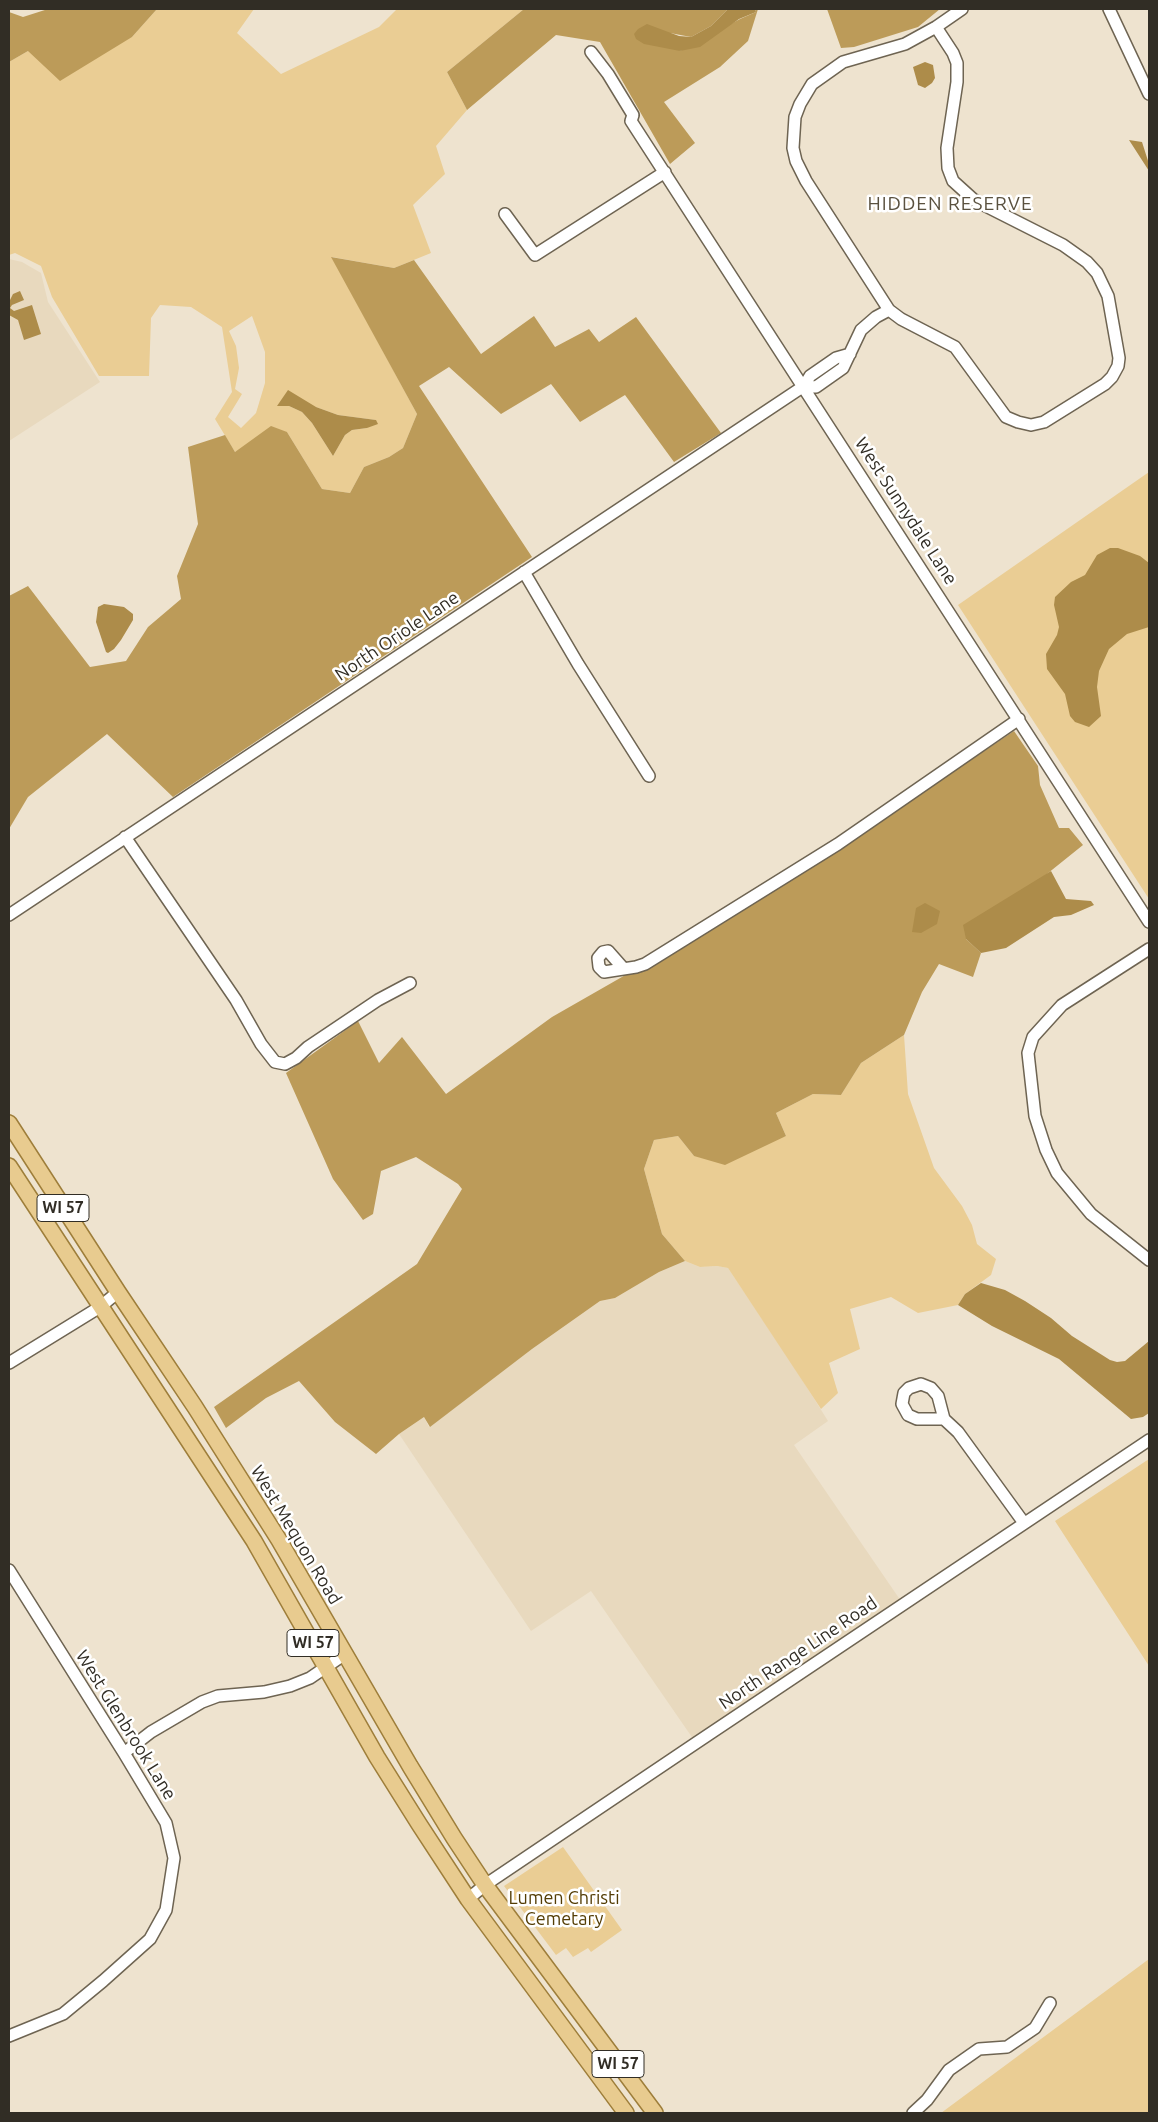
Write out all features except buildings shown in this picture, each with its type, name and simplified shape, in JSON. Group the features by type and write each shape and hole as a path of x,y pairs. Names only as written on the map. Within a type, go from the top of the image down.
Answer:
{"main road":[{"name":"West Mequon Road","path":"9,1122 259,1508 300,1574 410,1766 485,1885 655,2113"},
{"name":"WI 57","path":"9,1166 254,1541 392,1782 468,1899 626,2113"}],"street":[{"path":"936,27 953,52 957,63 957,82 947,148 948,168 953,181 974,200 1063,245 1087,262 1097,273 1108,296 1119,358 1118,366 1112,377 1051,419 1031,425 1006,417 955,348 901,319 890,310 802,174 793,148 795,117 800,104 812,84 843,62 890,50 905,44 936,27 962,9"},
{"path":"1109,9 1149,94"},
{"name":"West Sunnydale Lane","path":"591,52 608,74 633,115 631,121 1149,922"},
{"path":"506,214 535,255 664,172"},
{"name":"North Oriole Lane","path":"9,915 804,386 810,376 836,358 850,354 861,330 876,317 890,310"},
{"path":"524,572 578,664 649,776"},
{"path":"623,968 645,964 838,844 1019,719"},
{"path":"125,837 226,984 261,1044 275,1062 285,1064 296,1058 308,1047 378,1000 410,983"},
{"path":"1149,949 1062,1005 1033,1037 1028,1053 1035,1116 1046,1150 1057,1173 1091,1214 1149,1260"},
{"path":"9,1363 100,1307 118,1292"},
{"path":"944,1420 958,1432 1024,1523"},
{"name":"North Range Line Road","path":"468,1899 485,1885 1149,1440"},
{"name":"West Glenbrook Lane","path":"9,1570 166,1823 174,1858 166,1910 150,1939 63,2014 9,2036"},
{"path":"124,1753 151,1732 202,1702 218,1696 264,1692 290,1686 310,1678 345,1654"},
{"path":"913,2113 927,2100 949,2070 979,2049 1007,2048 1035,2028 1050,2003"}],"shaded area":[{"path":"48,9 157,9 132,37 60,81 28,51 9,62 9,12 23,17"},
{"path":"524,9 728,9 711,26 691,37 670,33 680,51 756,12 755,9 758,9 748,41 720,67 664,102 695,143 670,164 600,42 556,35 467,110 447,72"},
{"path":"728,9 755,9 756,12 739,19 700,47 680,51 644,44 636,39 634,34 638,29 647,24 679,36 691,37 711,26"},
{"path":"827,9 940,9 918,27 854,47 841,48"},
{"path":"925,62 933,65 935,78 925,88 918,85 913,67"},
{"path":"1129,140 1142,142 1149,164 1149,171"},
{"path":"331,257 394,268 414,260 481,354 534,316 555,347 589,329 599,342 636,317 721,433 674,462 625,395 580,422 551,384 501,414 449,367 419,386 532,557 173,797 107,734 28,797 9,829 9,596 28,586 90,667 126,661 148,627 181,599 177,576 198,524 188,447 225,435 235,452 271,426 287,432 322,489 350,493 364,467 389,457 403,448 417,414"},
{"path":"9,259 22,262 41,273 48,302 100,382 9,441"},
{"path":"20,291 24,300 12,305 10,308 14,311 32,305 41,334 24,340 18,320 9,315 9,302 13,294"},
{"path":"288,390 316,407 338,415 376,420 378,424 352,430 345,435 333,456 312,423 302,412 289,406 277,406"},
{"path":"1110,548 1118,548 1140,556 1149,563 1149,627 1127,634 1109,649 1099,671 1097,687 1101,716 1089,727 1075,722 1070,716 1065,694 1047,669 1046,654 1057,635 1059,627 1054,605 1055,597 1071,582 1085,575 1097,555"},
{"path":"104,604 124,607 133,614 133,620 121,640 108,653 106,652 96,622 98,607"},
{"path":"1014,731 1038,766 1040,785 1059,828 1069,828 1083,845 966,939 981,953 973,977 939,964 922,992 904,1035 861,1063 841,1095 813,1094 776,1113 786,1136 725,1165 694,1156 678,1136 654,1140 644,1169 662,1234 685,1261 659,1272 615,1298 600,1301 532,1349 430,1427 424,1417 399,1434 376,1454 335,1422 299,1381 266,1398 226,1428 214,1407 417,1264 462,1189 458,1184 416,1157 381,1171 373,1214 363,1220 333,1179 286,1073 358,1021 379,1063 402,1037 446,1094 552,1017 788,882"},
{"path":"1051,871 1066,899 1091,901 1094,905 1071,915 1054,917 1006,948 981,953 966,939 963,925"},
{"path":"925,903 940,911 937,924 921,933 912,932 916,908"},
{"path":"685,1261 700,1267 717,1266 728,1268 793,1365 828,1421 794,1445 903,1604 696,1743 591,1591 531,1631 399,1434 424,1417 429,1427 532,1349 600,1301 615,1298 659,1272"},
{"path":"981,1283 1005,1290 1025,1301 1051,1318 1072,1336 1110,1360 1117,1362 1125,1361 1149,1341 1149,1413 1143,1417 1131,1419 1059,1359 992,1326 958,1305 965,1294"}],"green space":[{"path":"157,9 254,9 237,33 281,74 379,27 397,9 524,9 447,72 467,110 436,146 445,174 413,205 431,253 394,268 332,257 417,414 403,448 389,457 364,467 350,493 322,489 287,432 235,452 215,419 232,392 222,327 191,307 160,305 151,318 149,376 99,376 52,297 41,266 15,253 9,255 9,62 28,51 132,37","holes":["252,316 265,352 265,383 256,413 241,428 228,417 242,394 235,389 239,368 236,346 229,331","289,406 316,407 338,415 376,420 367,428 352,430 345,435 333,456 312,423 302,412"]},
{"path":"1149,472 1149,899 958,605"},
{"path":"904,1035 908,1094 934,1168 962,1206 972,1225 977,1244 996,1259 991,1275 965,1294 958,1305 918,1313 891,1297 850,1309 860,1349 829,1363 838,1393 821,1409 728,1268 717,1266 700,1267 685,1261 662,1234 644,1169 654,1140 678,1136 694,1156 786,1136 776,1113 813,1094 841,1095 861,1063"},
{"path":"1149,1459 1149,1666 1055,1521"},
{"name":"Lumen Christi Cemetary","path":"563,1847 622,1930 591,1952 588,1948 573,1957 566,1948 556,1955 504,1886"},
{"path":"1149,1959 1149,2113 941,2113"}],"district":[{"name":"HIDDEN RESERVE","path":"950,204"}]}
